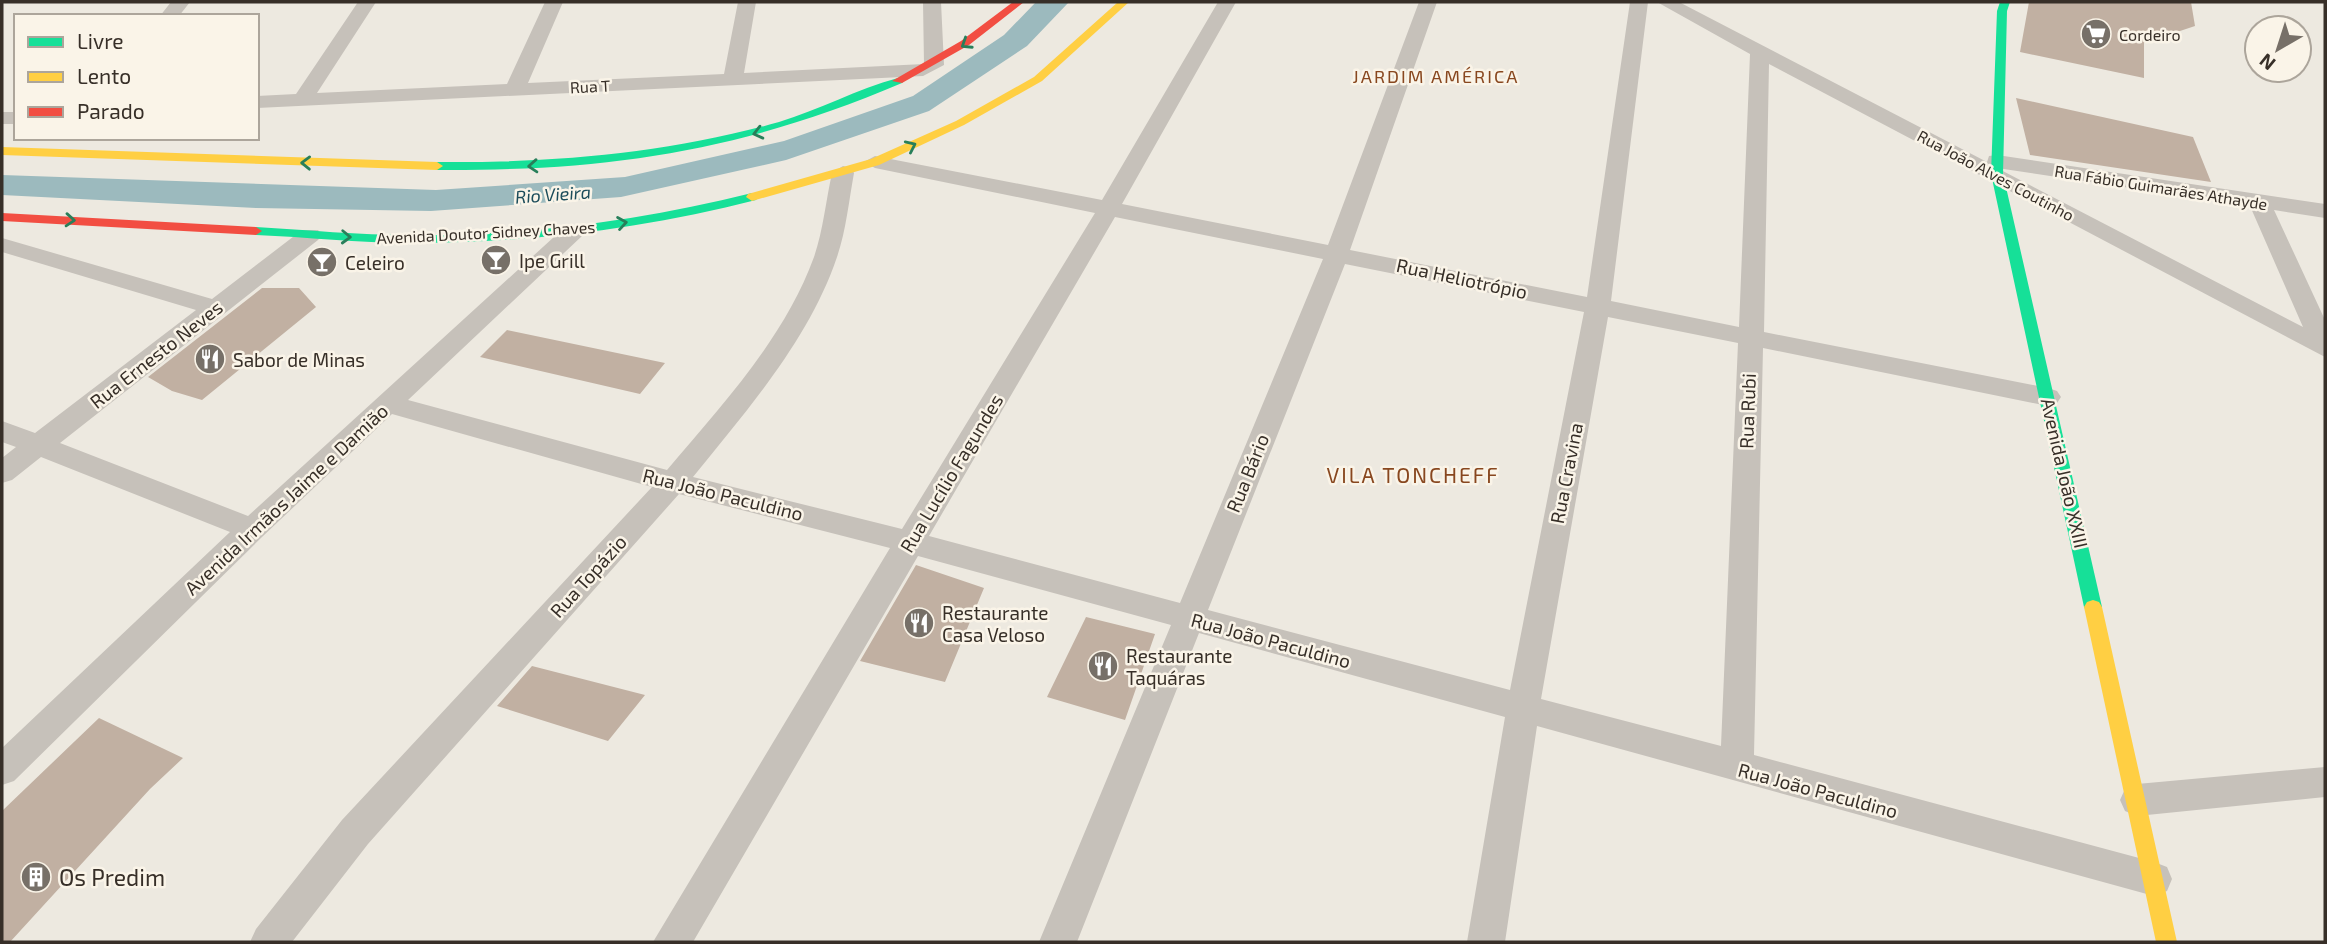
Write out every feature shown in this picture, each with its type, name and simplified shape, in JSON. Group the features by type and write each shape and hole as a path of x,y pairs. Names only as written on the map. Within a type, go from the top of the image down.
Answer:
{"main road":[{"path":"2,151 279,163 507,167 625,159 708,145 779,128 843,106 928,67 985,32 1019,2"},
{"name":"Avenida Doutor Sidney Chaves","path":"2,218 411,239 573,231 702,211 844,173 875,162 960,123 1038,79 1124,2"},
{"name":"Avenida João XXIII","path":"2005,2 2002,11 1997,168 2166,942"}],"street":[{"path":"303,99 367,2"},
{"path":"515,89 554,2"},
{"path":"733,79 747,2"},
{"path":"928,67 932,2"},
{"name":"Rua Lucílio Fagundes","path":"672,942 1110,208 1227,2"},
{"name":"Rua Bário","path":"1058,942 1337,253 1428,2"},
{"name":"Rua Cravina","path":"1486,942 1522,709 1598,306 1639,2"},
{"name":"Rua João Alves Coutinho","path":"1666,2 1759,53 1997,168 2325,348"},
{"name":"Rua Rubi","path":"1737,768 1759,53"},
{"name":"Rua T","path":"259,102 928,67"},
{"name":"Rua Heliotrópio","path":"875,162 1750,335 2048,397"},
{"name":"Rua Fábio Guimarães Athayde","path":"1997,168 2325,211"},
{"name":"Rua Topázio","path":"269,942 355,832 673,482 757,380 806,301 826,256 844,173"},
{"path":"2259,202 2325,348"},
{"path":"2,242 38,218"},
{"name":"Avenida Irmãos Jaime e Damião","path":"2,770 252,529 573,231"},
{"name":"Rua Ernesto Neves","path":"2,473 310,235"},
{"path":"2,242 216,308"},
{"name":"Rua João Paculdino","path":"388,404 1188,617 2154,879"},
{"path":"2,431 252,529"},
{"path":"2137,800 2325,782"}],"water":[{"name":"Rio Vieira","path":"1036,2 1069,2 1027,46 929,111 786,160 621,197 431,211 256,208 2,195 2,175 436,190 625,177 784,141 913,96 1004,35"}],"building":[{"name":"Cordeiro","path":"2029,2 2191,2 2195,26 2144,43 2144,78 2020,52"},
{"path":"2016,98 2193,137 2211,182 2030,155"},
{"name":"Sabor de Minas","path":"262,288 299,288 316,307 202,400 172,391 148,377"},
{"path":"507,330 665,363 640,394 480,357"},
{"name":"Restaurante Casa Veloso","path":"916,565 984,588 945,682 860,661"},
{"name":"Restaurante Taquáras","path":"1086,617 1155,634 1125,720 1047,697"},
{"path":"532,666 645,695 608,741 497,706"},
{"name":"Os Predim","path":"99,718 183,758 150,789 10,942 2,942 2,811"}],"traffic: fast":[{"path":"2005,2 2002,11 1997,174 2093,607"},
{"path":"437,166 557,164 673,151 786,124 898,81"},
{"path":"256,231 410,239 540,234 669,217 752,197"}],"traffic: slow":[{"path":"752,197 875,162 960,123 1038,79 1124,2"},
{"path":"2,151 437,166"},
{"path":"2093,607 2167,942"}],"traffic: jam":[{"path":"898,81 965,43 1019,2"},
{"path":"2,217 256,231"}],"place":[{"name":"Cordeiro","path":"2096,34"},
{"name":"Ipe Grill","path":"496,260"},
{"name":"Celeiro","path":"322,262"},
{"name":"Sabor de Minas","path":"210,359"},
{"name":"Restaurante Casa Veloso","path":"919,623"},
{"name":"Restaurante Taquáras","path":"1103,666"},
{"name":"Os Predim","path":"36,877"}],"district":[{"name":"JARDIM AMÉRICA","path":"1436,76"},
{"name":"VILA TONCHEFF","path":"1413,474"}]}
